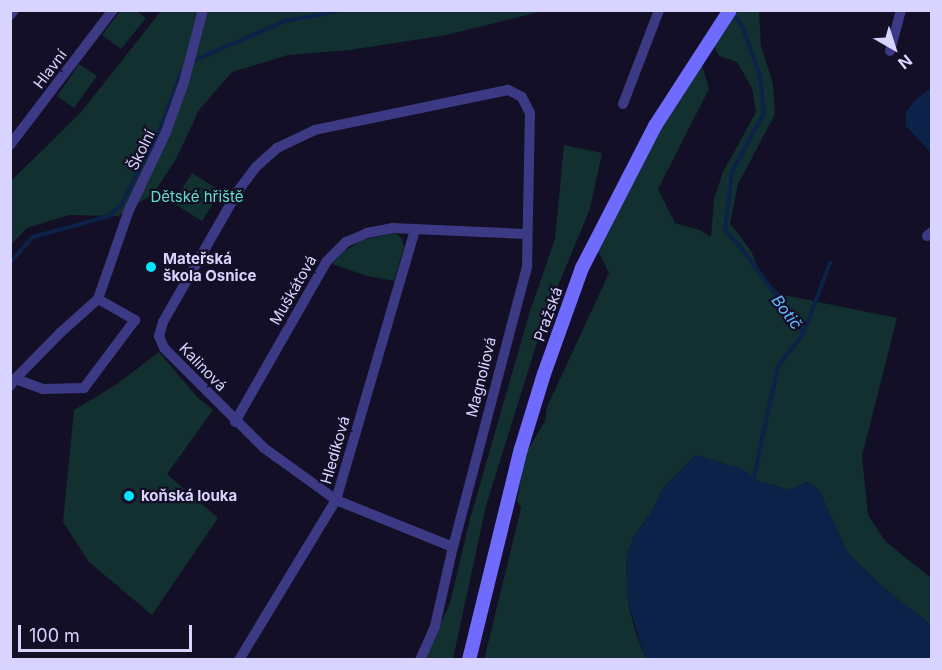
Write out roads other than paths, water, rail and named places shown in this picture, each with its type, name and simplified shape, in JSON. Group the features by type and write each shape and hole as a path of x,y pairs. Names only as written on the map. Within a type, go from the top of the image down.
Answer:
{"main road":[{"name":"Pražská","path":"469,660 521,449 544,374 582,268 655,126 728,13"}],"street":[{"path":"10,15 14,10"},
{"name":"Hlavní","path":"10,145 113,10"},
{"name":"Školní","path":"13,383 60,333 98,299 129,210 166,132 184,82 203,10"},
{"path":"623,104 659,10"},
{"path":"890,51 901,10"},
{"name":"Kalinová","path":"453,547 336,500 264,448 235,422 164,348 159,336 168,312 238,191 256,167 277,148 315,130 500,90 514,92 522,97"},
{"name":"Magnoliová","path":"420,660 435,626 453,547 526,266 530,113 522,97"},
{"name":"Muškátová","path":"235,422 327,261 346,243 367,233 392,228 526,234"},
{"name":"Hledíková","path":"239,660 336,500 415,229"},
{"path":"13,383 43,389 84,388 135,320 98,299"}],"water":[{"path":"931,88 931,153 906,126 906,112 916,99"},
{"path":"696,455 742,469 758,481 790,490 807,482 819,490 847,552 884,588 931,625 931,659 649,660 645,657 628,603 626,557 634,536 653,510 663,488"}],"waterway":[{"path":"193,61 285,21 344,10"},
{"name":"Botič","path":"732,11 743,28 760,76 764,113 732,172 725,230 740,246 804,333 778,366 753,481"},
{"path":"10,263 33,237 109,216 121,205 159,132 181,72"},
{"path":"804,332 830,263"}],"place":[{"name":"Mateřská škola Osnice","path":"151,267"},
{"name":"koňská louka","path":"129,496"}],"park label":[{"name":"Dětské hřiště","path":"197,197"}]}
